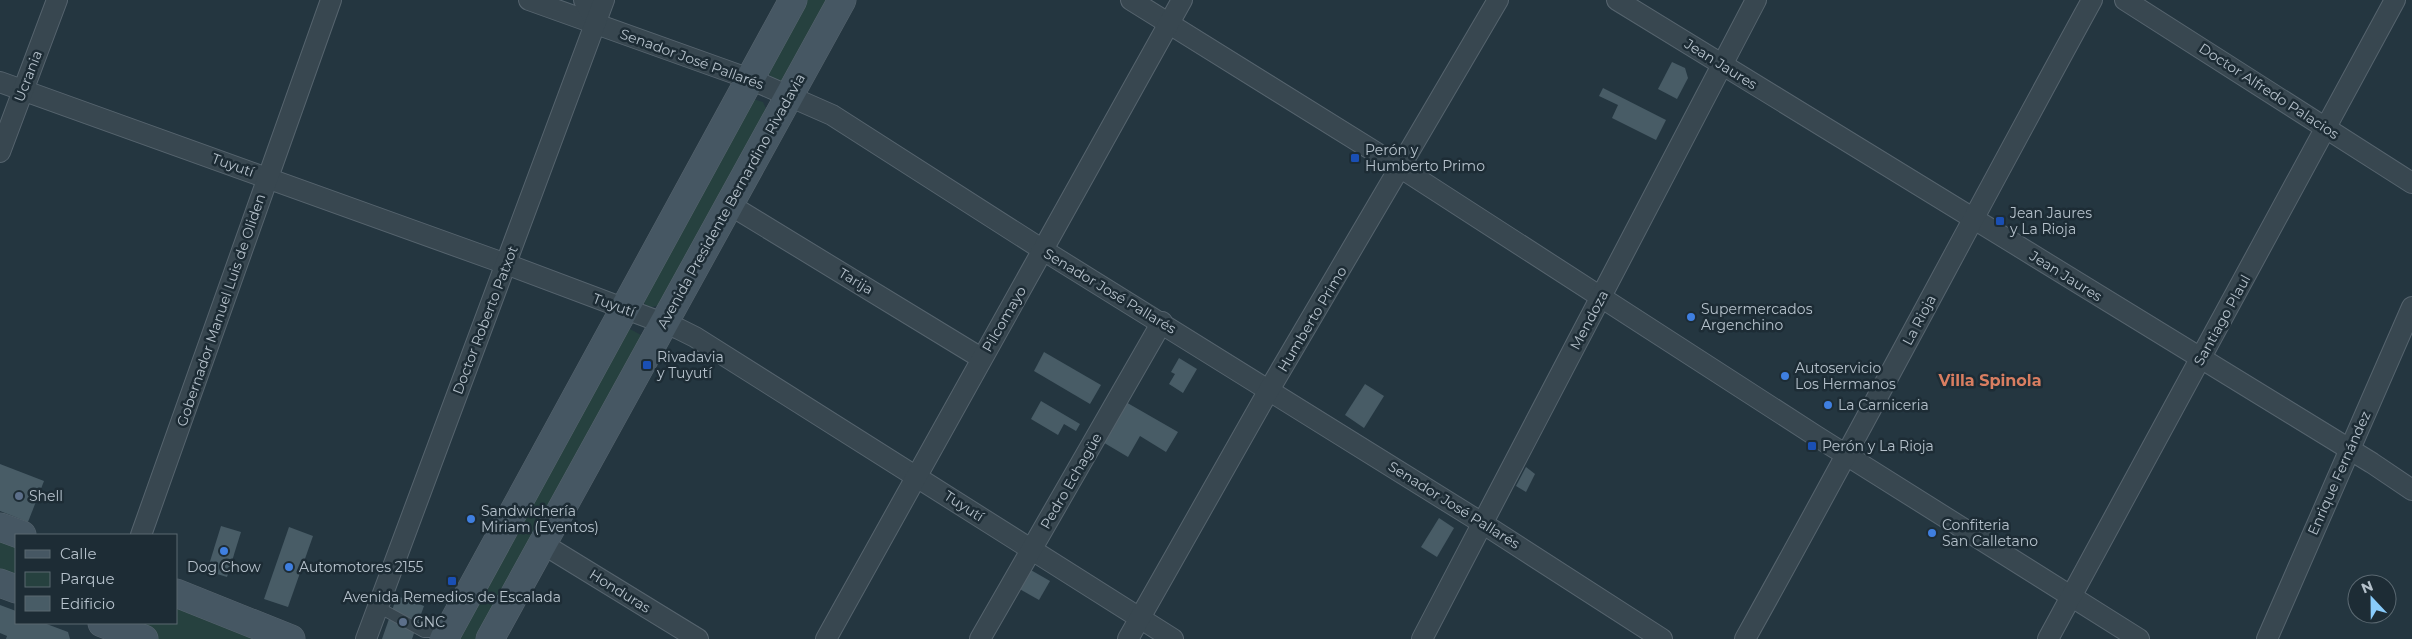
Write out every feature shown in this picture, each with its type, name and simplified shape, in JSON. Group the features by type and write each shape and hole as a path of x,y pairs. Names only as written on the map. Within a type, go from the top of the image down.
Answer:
{"main road":[{"path":"446,636 793,0"},
{"name":"Avenida Presidente Bernardino Rivadavia","path":"490,639 842,0"},
{"path":"0,527 19,534"},
{"path":"0,583 15,589"},
{"path":"178,594 291,639"},
{"path":"103,627 144,639"}],"street":[{"name":"Ucrania","path":"0,152 57,0"},
{"name":"Gobernador Manuel Luis de Oliden","path":"142,534 331,0"},
{"name":"Senador José Pallarés","path":"529,0 750,79 832,115 1043,250 1482,522 1662,639"},
{"path":"584,0 596,23"},
{"name":"Doctor Roberto Patxot","path":"366,639 604,0"},
{"path":"1131,0 1401,168 2139,639"},
{"name":"Pilcomayo","path":"826,639 1182,0"},
{"name":"Humberto Primo","path":"1128,639 1270,390 1498,0"},
{"name":"Jean Jaures","path":"1617,0 1973,218 2200,360 2350,450 2412,490"},
{"name":"Mendoza","path":"1422,639 1756,0"},
{"name":"La Rioja","path":"1745,639 1848,455 1973,218 2092,0"},
{"name":"Doctor Alfredo Palacios","path":"2125,0 2412,182"},
{"name":"Santiago Plaul","path":"2048,639 2395,0"},
{"name":"Tuyutí","path":"0,82 506,264 664,323 695,337 1173,639"},
{"name":"Tarija","path":"730,205 981,358"},
{"name":"Enrique Fernández","path":"2267,639 2412,308"},
{"name":"Pedro Echagüe","path":"980,639 1162,322"},
{"name":"Honduras","path":"543,544 698,639"}],"lane":[{"path":"378,607 424,632 446,636"}],"green space":[{"path":"805,0 830,0 785,80 780,82 770,76 768,71"},
{"path":"753,99 763,102 768,113 664,304 648,308 643,301"},
{"path":"630,329 641,335 642,341 480,639 457,639 625,331"},
{"path":"0,527 15,534 15,589 0,583"},
{"path":"178,594 291,639 144,639 105,624 178,624"}],"building":[{"path":"1672,62 1685,68 1688,78 1677,99 1658,89"},
{"path":"1603,88 1666,120 1656,140 1612,118 1618,105 1599,96"},
{"path":"1044,352 1101,385 1090,404 1034,371"},
{"path":"1179,358 1197,369 1183,393 1169,384 1175,374 1171,372"},
{"path":"1365,384 1384,396 1364,428 1345,415"},
{"path":"1041,401 1080,424 1076,431 1064,424 1058,435 1031,419"},
{"path":"1124,401 1178,432 1166,452 1140,436 1128,457 1101,441"},
{"name":"Shell","path":"0,464 44,481 28,522 0,511"},
{"path":"1526,467 1535,474 1526,492 1516,486"},
{"path":"1439,518 1454,528 1437,557 1421,547"},
{"name":"Dog Chow","path":"221,526 241,532 227,577 207,571"},
{"name":"Automotores 2155","path":"289,527 313,536 288,607 264,599"},
{"path":"1029,569 1050,581 1039,600 1014,586"},
{"name":"GNC","path":"397,596 424,606 412,639 382,639"},
{"path":"0,605 15,611 15,624 47,624 68,632 70,639 6,639 7,636 0,633"}],"place":[{"name":"Perón y Humberto Primo","path":"1355,158"},
{"name":"Jean Jaures y La Rioja","path":"2000,221"},
{"name":"Supermercados Argenchino","path":"1691,317"},
{"name":"Rivadavia y Tuyutí","path":"647,365"},
{"name":"Autoservicio Los Hermanos","path":"1785,376"},
{"name":"La Carniceria","path":"1828,405"},
{"name":"Perón y La Rioja","path":"1812,446"},
{"name":"Shell","path":"19,496"},
{"name":"Sandwichería Miriam (Eventos)","path":"471,519"},
{"name":"Confiteria San Calletano","path":"1932,533"},
{"name":"Dog Chow","path":"224,551"},
{"name":"Automotores 2155","path":"289,567"},
{"name":"Avenida Remedios de Escalada","path":"452,581"},
{"name":"GNC","path":"403,622"}],"district":[{"name":"Villa Spinola","path":"1990,380"}]}
